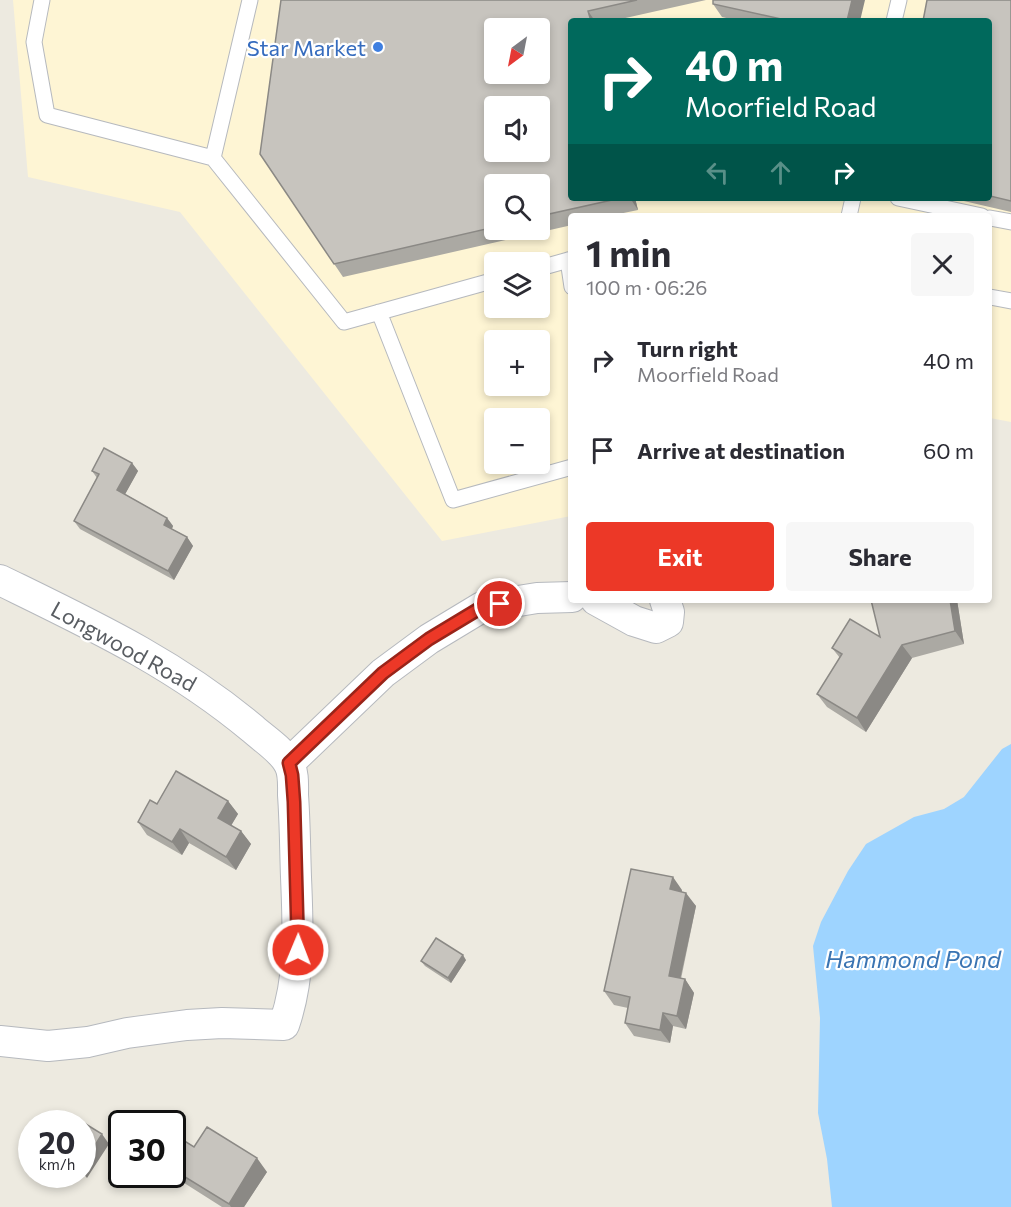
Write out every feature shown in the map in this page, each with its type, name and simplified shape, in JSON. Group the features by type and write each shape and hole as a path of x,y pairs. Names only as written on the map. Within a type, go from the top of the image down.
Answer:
{"street":[{"name":"Longwood Road","path":"0,580 111,634 175,670 212,696 289,763"},
{"path":"0,1041 48,1046 88,1042 127,1033 187,1025 222,1023 284,1025 293,991 299,937 294,802 289,763 383,673 429,639 482,607 537,598 568,597"},
{"path":"600,603 634,621 657,628 668,621 669,612 666,603"}],"lane":[{"path":"42,0 34,42 47,115 213,158 344,322 484,283"},
{"path":"213,158 250,0"},
{"path":"895,18 899,0"},
{"path":"912,201 968,213"},
{"path":"992,218 1011,222"},
{"path":"550,265 568,261"},
{"path":"992,297 1011,301"},
{"path":"379,312 453,500 568,468"}],"shaded area":[{"path":"13,0 1011,0 1011,422 992,418 992,213 568,213 568,517 442,541 180,212 28,177"}],"water":[{"name":"Hammond Pond","path":"1011,744 1011,1207 832,1207 827,1159 818,1113 820,1018 813,946 821,922 848,871 866,844 914,817 944,809 964,797 1002,749"}],"building":[{"path":"281,0 637,0 588,11 590,18 568,18 568,201 608,201 550,214 550,174 484,174 484,230 334,264 260,154"},
{"path":"713,0 852,0 848,18 776,18 713,4"},
{"path":"927,0 1011,0 1011,201 992,196 992,18 924,18"},
{"path":"104,448 132,463 117,490 167,518 164,525 187,537 168,571 74,521 99,474 92,471"},
{"path":"872,603 950,603 955,631 902,645 857,718 817,694 842,654 832,648 850,619 880,637"},
{"path":"176,771 228,801 218,818 241,831 226,857 180,829 172,842 138,822 150,800 157,804"},
{"path":"631,869 673,877 670,889 686,893 669,976 685,979 677,1016 663,1013 660,1030 625,1023 630,997 604,991"},
{"path":"436,938 463,955 448,978 421,961"},
{"path":"207,1127 257,1158 229,1204 186,1178 186,1142 194,1147"},
{"path":"96,1130 102,1134 96,1144"}],"place":[{"name":"Star Market","path":"378,47"}],"route":[{"path":"298,950 294,802 289,763 383,673 429,639 482,607 500,604"}]}
